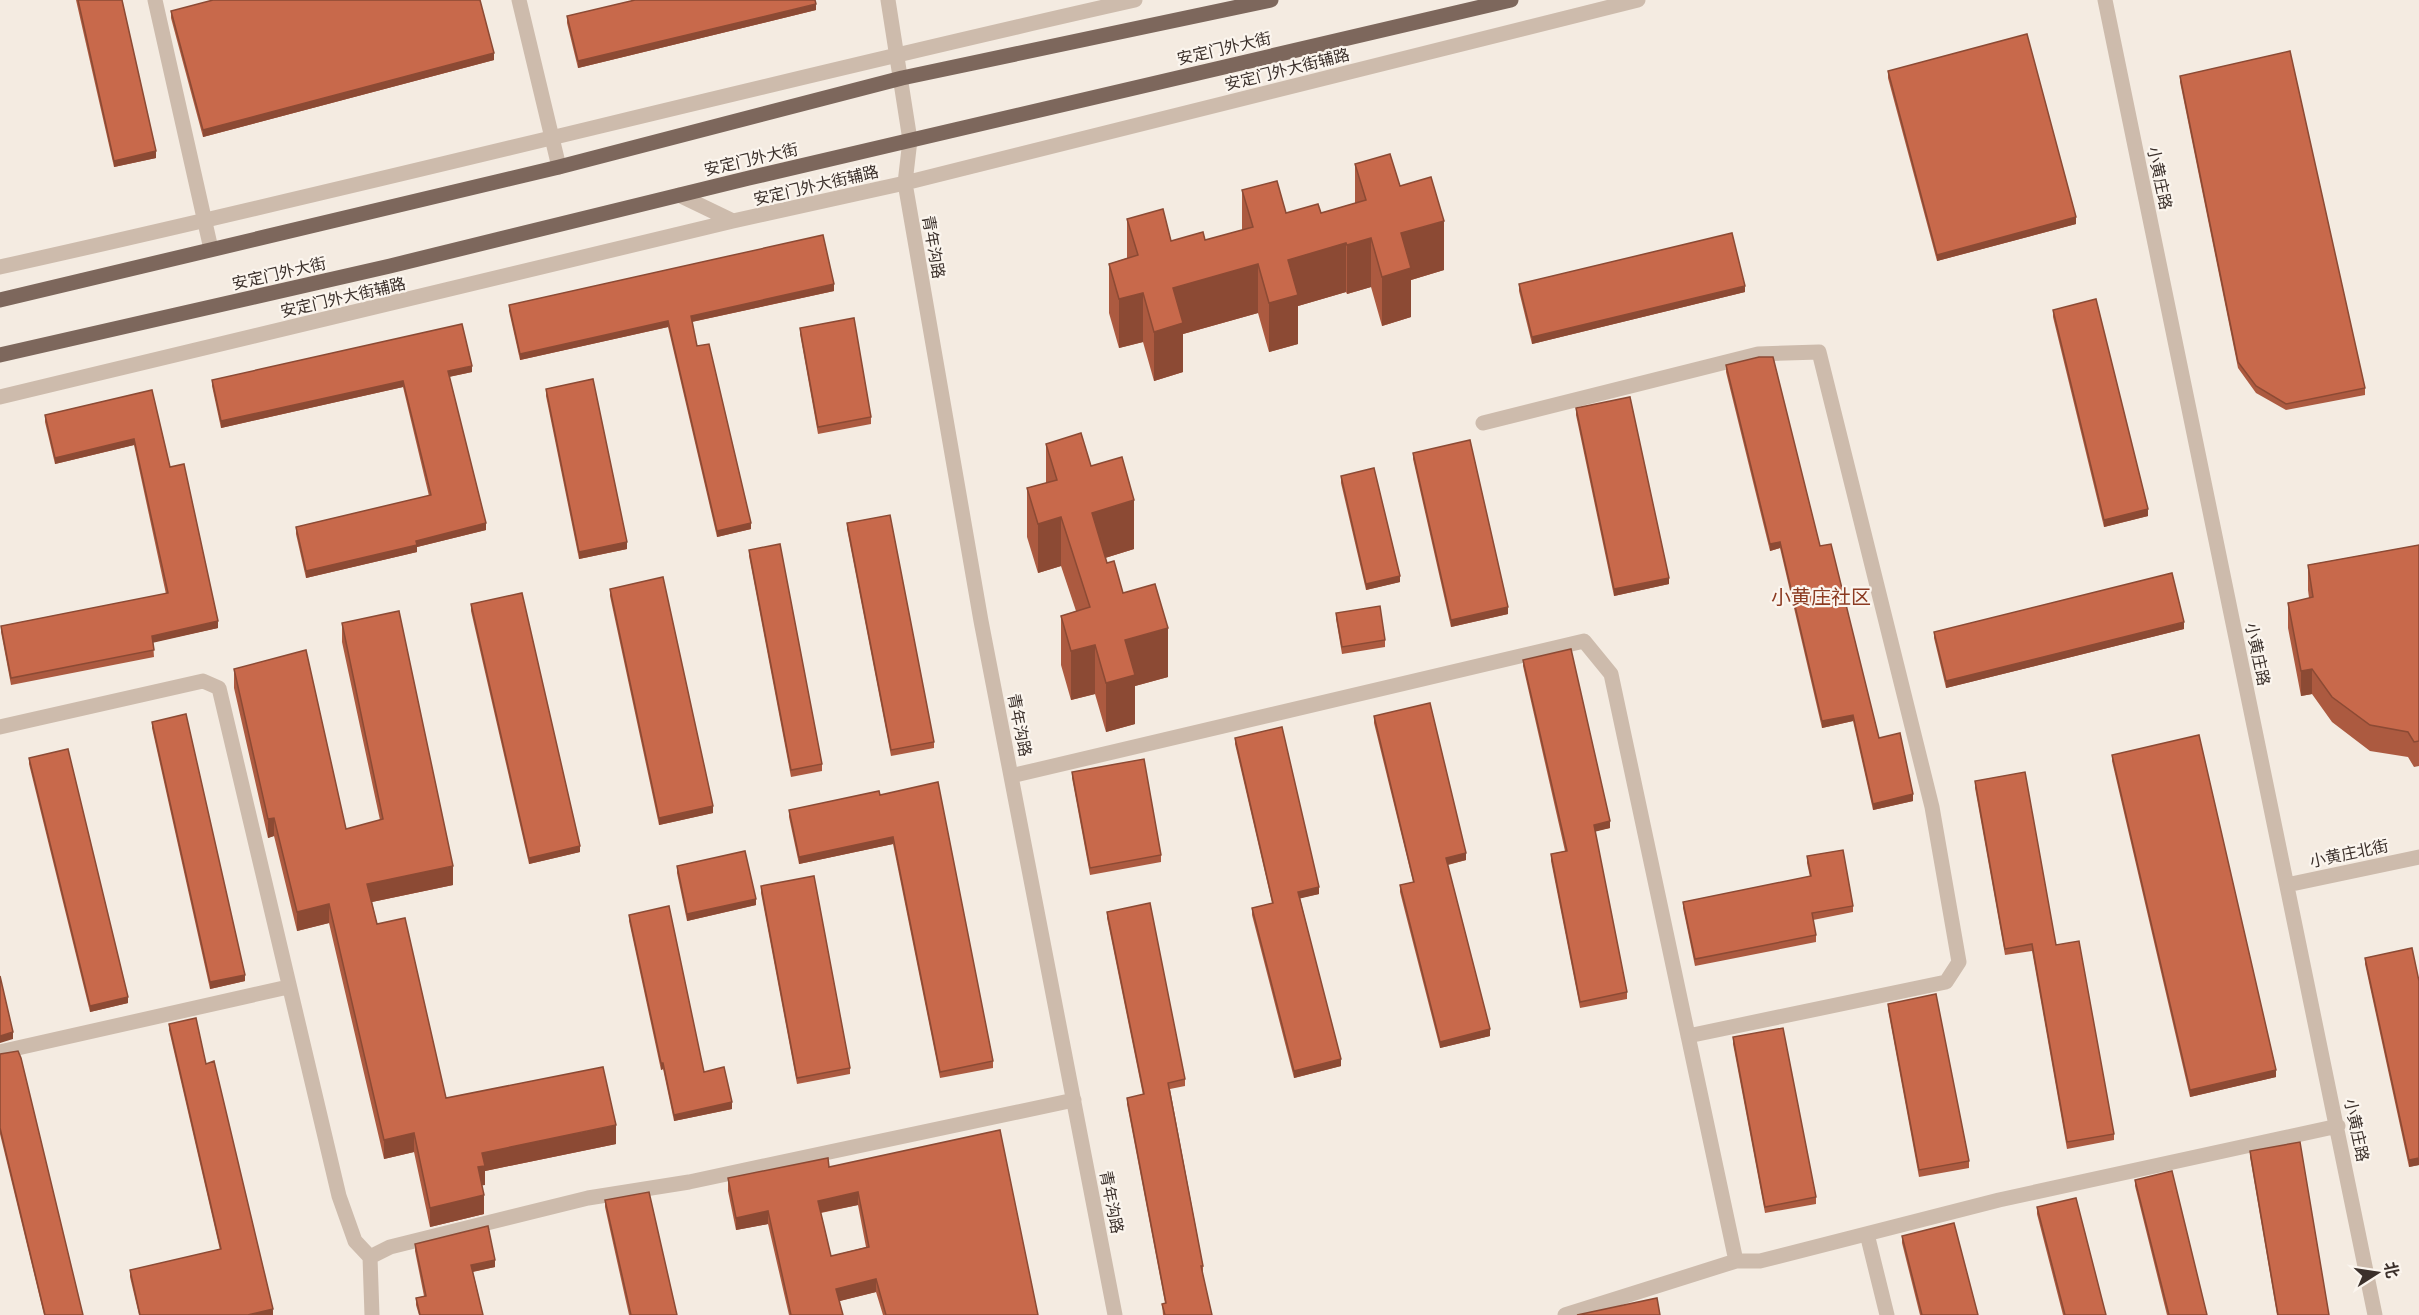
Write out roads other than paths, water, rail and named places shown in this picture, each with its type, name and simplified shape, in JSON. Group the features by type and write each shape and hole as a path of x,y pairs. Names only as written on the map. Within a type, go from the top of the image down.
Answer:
{"main road":[{"path":"0,300 559,167 902,78 1271,0"},
{"name":"安定门外大街","path":"0,355 390,266 910,140 1510,0"}],"street":[{"path":"155,0 212,249"},
{"path":"519,0 559,167"},
{"name":"青年沟路","path":"888,0 910,140 905,183 981,621 1115,1315"},
{"path":"0,267 205,222 897,53 1135,0"},
{"name":"安定门外大街辅路","path":"0,397 733,221 905,183 1638,0"},
{"name":"小黄庄路","path":"2105,0 2375,1315"},
{"path":"679,195 733,221"},
{"path":"1483,423 1758,354 1819,352 1932,807 1959,962 1946,982 1688,1036"},
{"path":"1011,776 1584,641 1611,674 1736,1261"},
{"path":"0,727 203,681 219,688 339,1196 355,1241 370,1257 372,1315"},
{"name":"小黄庄北街","path":"2287,885 2419,857"},
{"path":"0,1052 288,987"},
{"path":"370,1257 390,1247 588,1198 689,1182 1074,1101"},
{"path":"1565,1315 1736,1261 1760,1261 1999,1200 2338,1126"},
{"path":"1867,1234 1887,1315"}],"district":[{"name":"小黄庄社区","path":"1821,597"}]}
